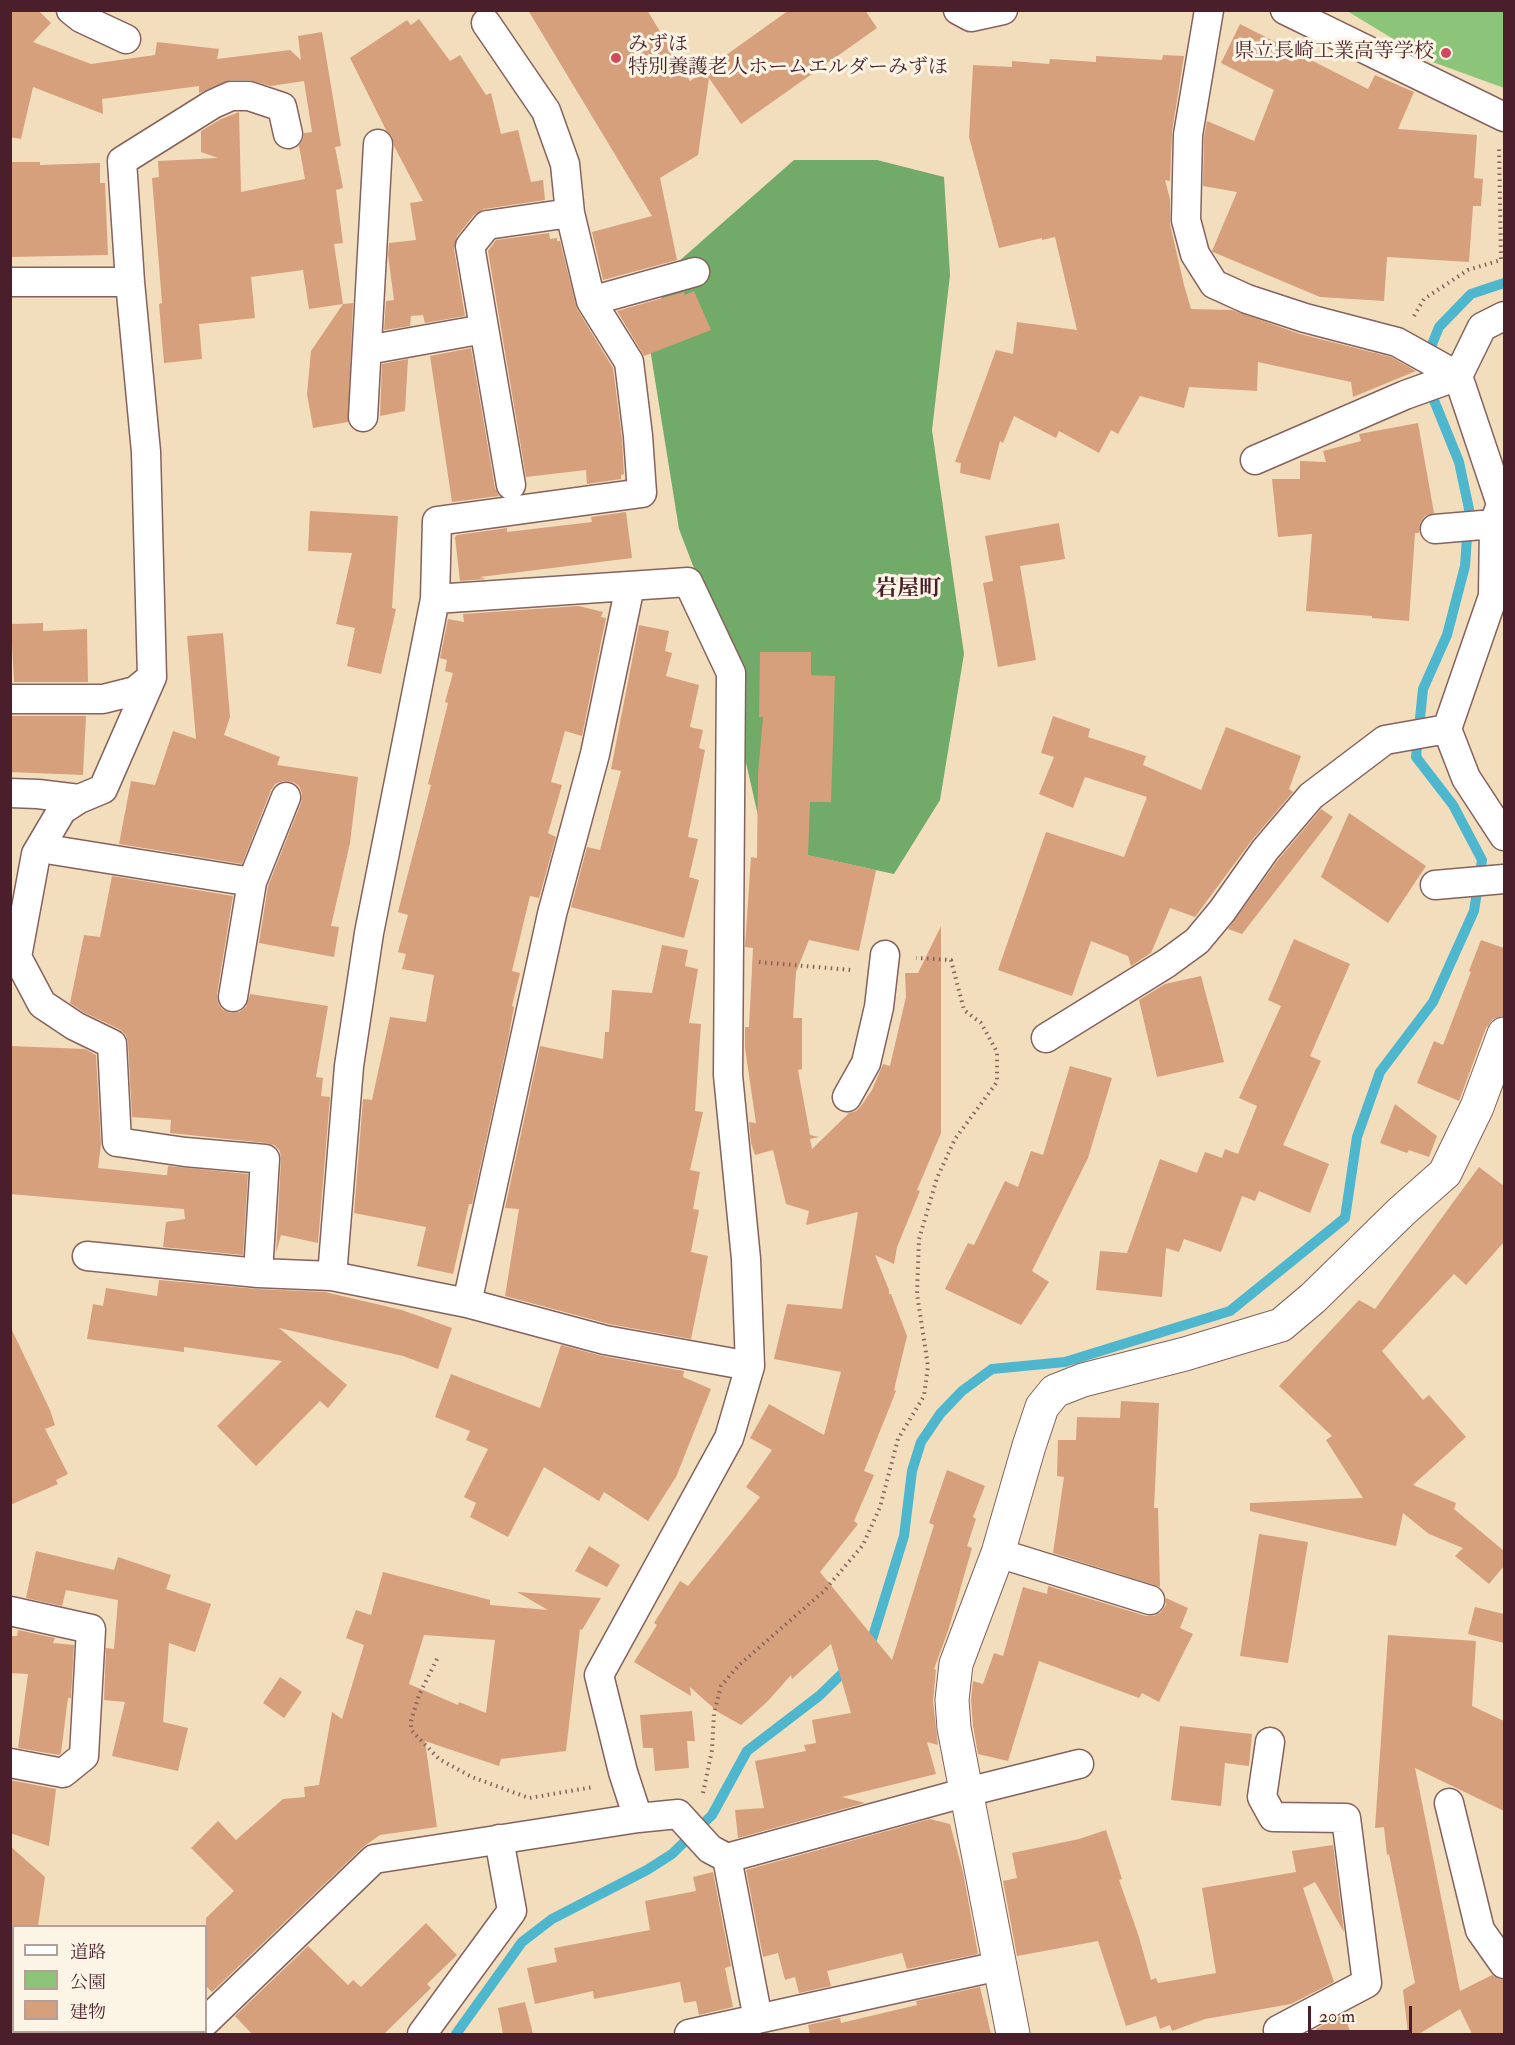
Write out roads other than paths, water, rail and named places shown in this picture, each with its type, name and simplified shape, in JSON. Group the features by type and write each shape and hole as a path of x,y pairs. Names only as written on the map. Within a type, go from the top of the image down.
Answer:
{"street":[{"path":"71,10 81,18 126,39"},
{"path":"958,10 971,17 1004,10"},
{"path":"1209,10 1188,135 1186,220 1195,254 1214,284 1247,300 1397,342 1458,376"},
{"path":"1285,10 1501,116"},
{"path":"332,1276 349,1066 369,933 435,599 437,521 642,492 629,362 591,301 570,213 565,164 546,111 486,23"},
{"path":"258,1273 265,1159 185,1152 117,1142 112,1044 75,1026 42,1004 14,955 36,854 62,810 79,799 103,789 152,677 146,452 130,282 122,161 213,104 231,96 249,96 282,107 288,134"},
{"path":"363,417 378,144"},
{"path":"511,485 470,246 487,225 570,213"},
{"path":"591,301 695,272"},
{"path":"10,282 130,282"},
{"path":"1504,316 1482,327 1458,376 1500,511 1493,596 1447,729 1466,778 1504,836"},
{"path":"367,350 484,329"},
{"path":"1255,460 1405,395 1458,376"},
{"path":"1435,529 1500,511"},
{"path":"435,599 688,582 730,673 728,1076 746,1259 750,1366 729,1438 599,1675 626,1781 638,1818"},
{"path":"467,1303 552,914 595,753 630,586"},
{"path":"10,699 103,699 135,691 152,677"},
{"path":"1046,1038 1167,963 1197,940 1222,911 1265,850 1311,796 1385,740 1447,729"},
{"path":"10,793 79,799"},
{"path":"233,997 252,882 286,797"},
{"path":"40,848 252,882"},
{"path":"1435,885 1504,879"},
{"path":"847,1097 866,1063 879,1007 884,964"},
{"path":"1013,2034 954,1728 952,1700 956,1664 999,1553 1042,1407 1055,1391 1083,1380 1185,1354 1281,1325 1313,1298 1402,1211 1445,1173 1477,1107 1504,1034"},
{"path":"87,1256 258,1273 332,1276 467,1303 605,1340 750,1366"},
{"path":"999,1553 1150,1600"},
{"path":"10,1611 91,1629 84,1756 63,1773 10,1763"},
{"path":"1270,1743 1262,1797 1273,1817 1346,1818 1367,1983 1278,2030 1279,2034"},
{"path":"718,1853 1079,1764"},
{"path":"1449,1803 1480,1930 1504,1964"},
{"path":"207,2020 374,1858 638,1818 681,1819 718,1853 758,2019"},
{"path":"422,2034 512,1911 499,1839"},
{"path":"689,2034 999,1966"}],"waterway":[{"path":"1427,357 1439,327 1471,294 1504,283"},
{"path":"867,1649 870,1646 904,1536 912,1471 921,1442 940,1414 962,1391 992,1369 1065,1362 1230,1311 1345,1218 1357,1137 1380,1072 1433,1002 1474,911 1482,860 1453,805 1416,757 1423,689 1447,635 1465,566 1469,509 1459,462 1429,388"},
{"path":"456,2034 522,1942 552,1919 647,1870 672,1854 712,1815 747,1751 819,1696 850,1666"}],"place":[{"name":"県立長崎工業高等学校","path":"1446,53"},
{"name":"みずほ 特別養護老人ホームエルダーみずほ","path":"616,58"}],"district":[{"name":"岩屋町","path":"908,590"}]}
